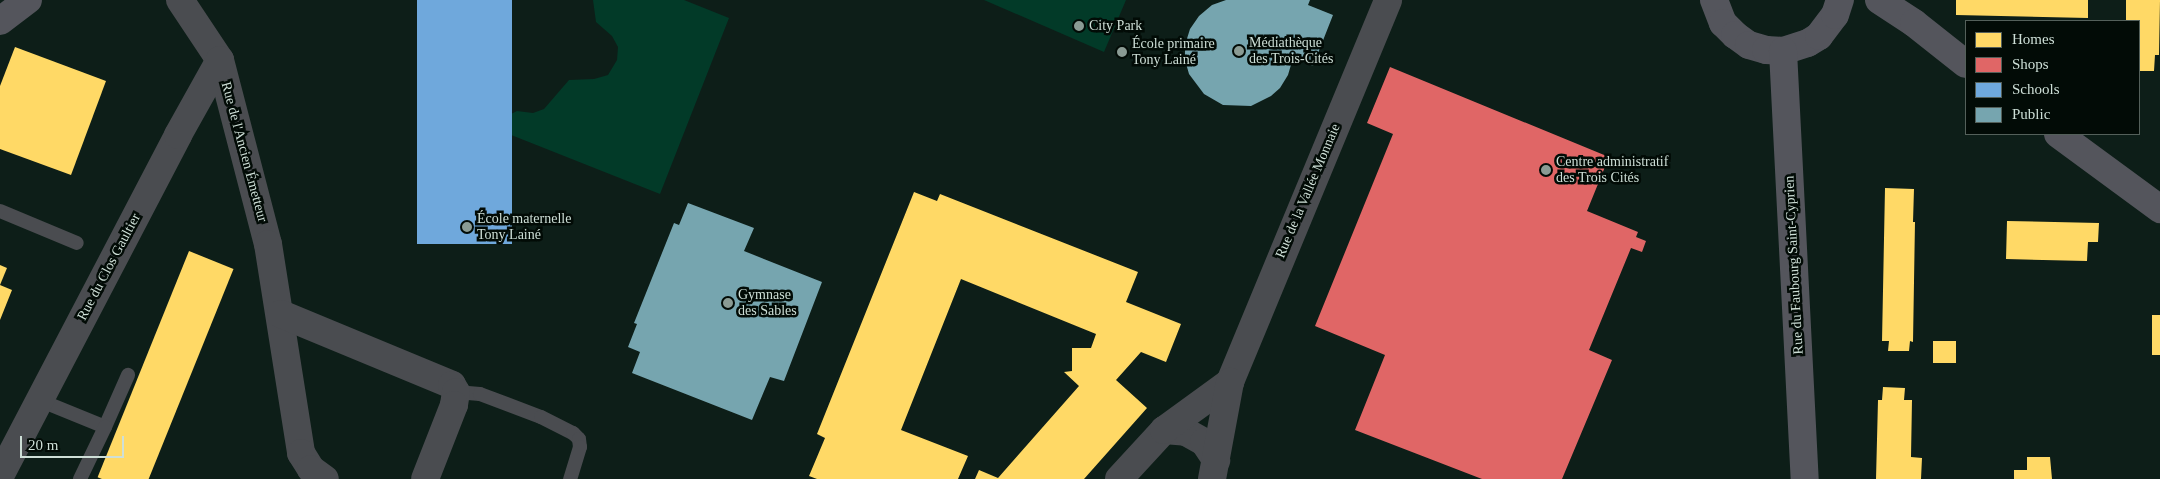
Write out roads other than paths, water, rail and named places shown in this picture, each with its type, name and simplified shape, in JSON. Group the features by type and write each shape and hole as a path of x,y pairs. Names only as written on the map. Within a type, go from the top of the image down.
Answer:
{"street":[{"path":"0,21 28,0"},
{"name":"Rue de l'Ancien Émetteur","path":"180,0 220,60 268,244 281,314 302,453 310,469 325,479"},
{"name":"Rue de la Vallée Monnaie","path":"1214,469 1230,382 1388,0"},
{"path":"1714,0 1723,23 1735,36 1749,45 1766,50 1783,51 1808,44 1819,36 1835,15 1840,0"},
{"path":"1879,0 1914,23 1965,63"},
{"name":"Rue du Faubourg Saint-Cyprien","path":"1783,51 1806,479"},
{"name":"Rue du Clos Gaultier","path":"2,464 39,400 178,135 220,60"},
{"path":"2059,135 2160,209"},
{"path":"281,314 452,385 456,392 454,405 425,479"},
{"path":"1119,479 1164,430 1230,382"},
{"path":"1164,430 1186,432 1204,442 1214,469"}],"lane":[{"path":"0,211 77,243"},
{"path":"80,479 128,375"},
{"path":"456,392 480,394 541,417 573,433 579,439 580,447 570,479"},
{"path":"39,400 105,427"}],"place":[{"name":"City Park","path":"1079,26"},
{"name":"Médiathèque des Trois-Cités","path":"1239,51"},
{"name":"École primaire Tony Lainé","path":"1122,52"},
{"name":"Centre administratif des Trois Cités","path":"1546,170"},
{"name":"École maternelle Tony Lainé","path":"467,227"},
{"name":"Gymnase des Sables","path":"728,303"}]}
